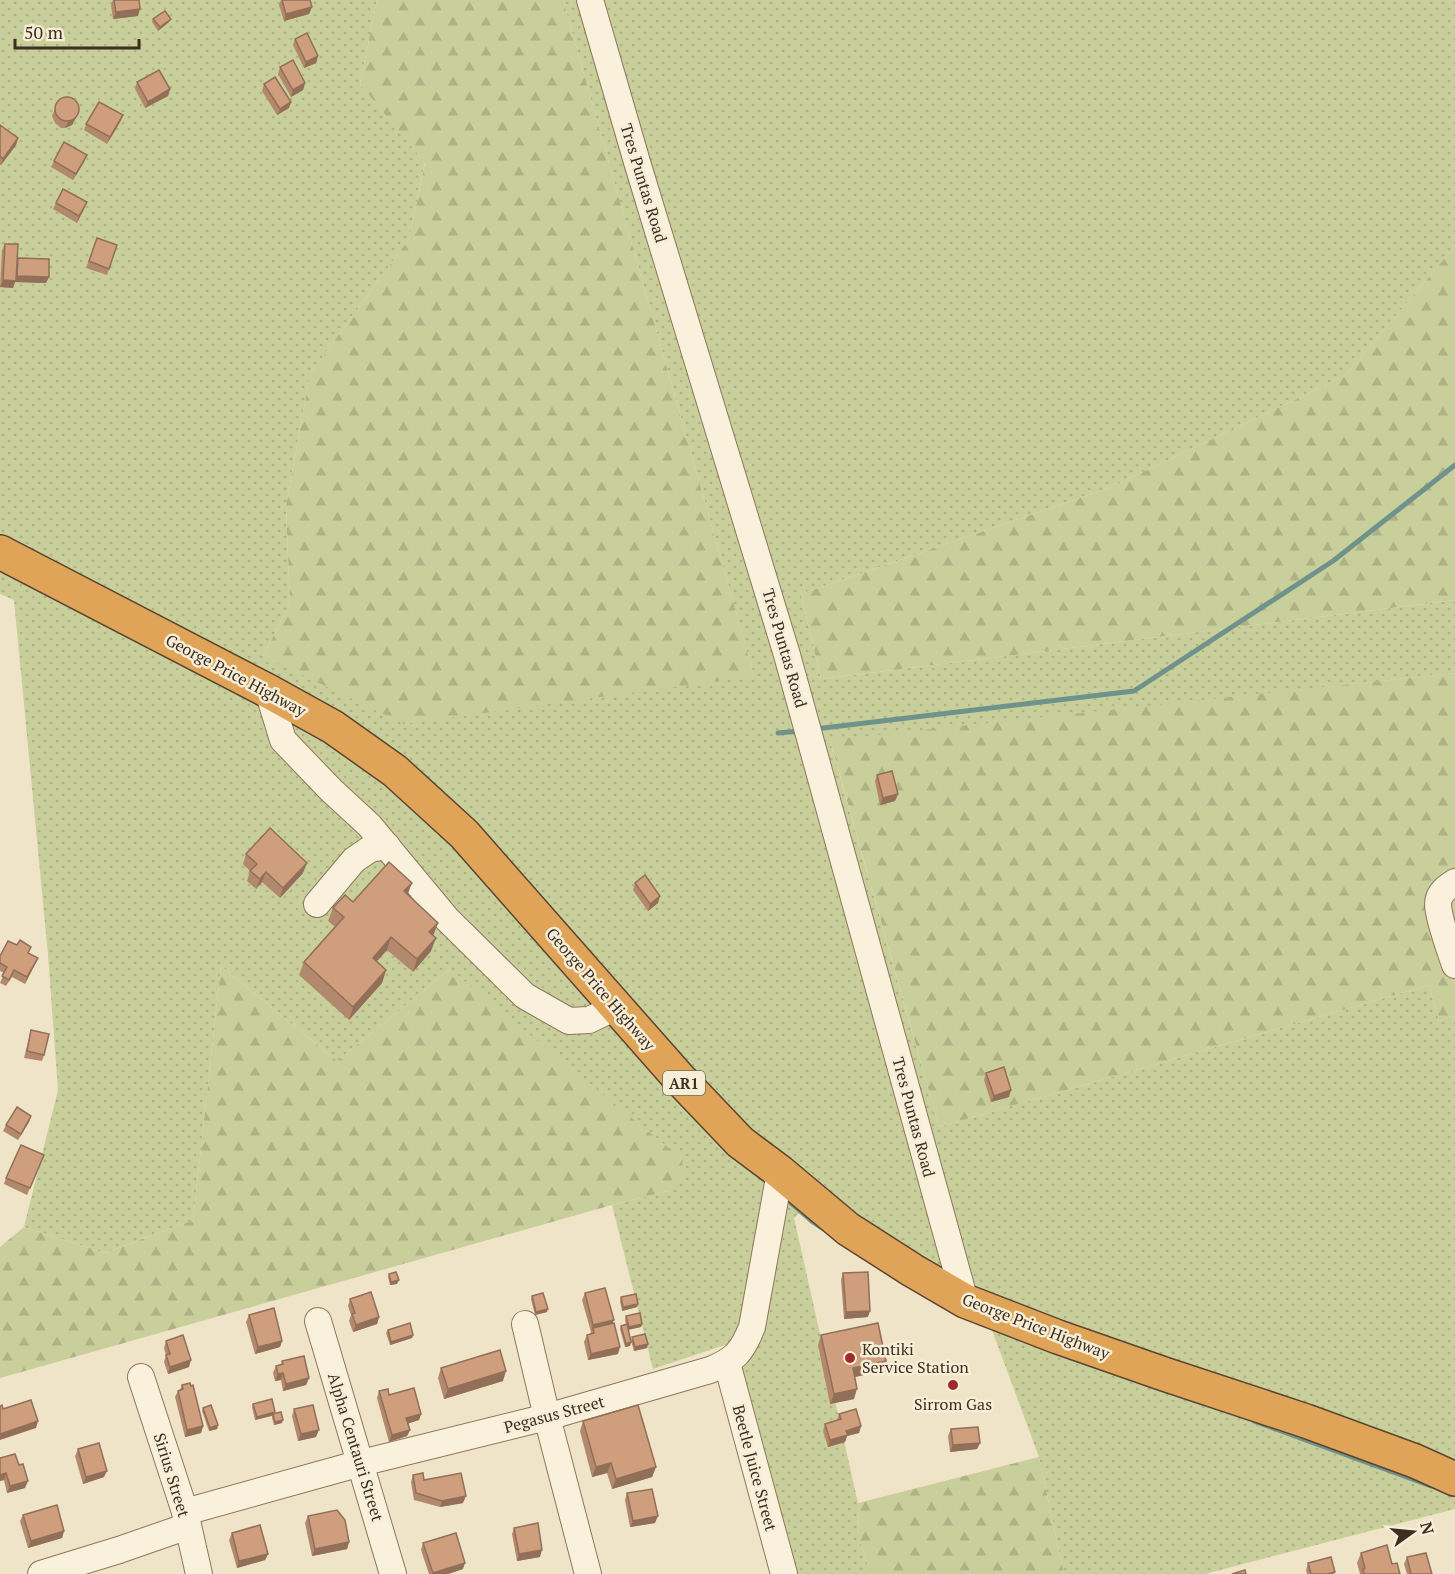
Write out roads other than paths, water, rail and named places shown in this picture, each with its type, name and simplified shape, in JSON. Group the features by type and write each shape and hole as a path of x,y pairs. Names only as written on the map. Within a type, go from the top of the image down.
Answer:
{"highway":[{"name":"George Price Highway","path":"0,552 333,727 395,771 464,834 679,1077 740,1142 848,1229 912,1270 965,1301 1079,1344 1317,1425 1414,1461 1455,1479"}],"street":[{"name":"Tres Puntas Road","path":"590,0 787,655 965,1301"},
{"path":"268,691 283,740 331,790 369,825 447,919 525,996 569,1021 588,1020 616,1006"},
{"path":"317,904 354,860 370,849 387,846"},
{"path":"1455,882 1445,888 1438,902 1455,965"},
{"name":"Pegasus Street","path":"40,1574 119,1550 186,1519 361,1463 547,1417 710,1370 727,1363 746,1342 752,1327 780,1172"},
{"name":"Alpha Centauri Street","path":"318,1321 393,1574"},
{"path":"525,1324 588,1574"},
{"name":"Beetle Juice Street","path":"727,1363 783,1574"},
{"name":"Sirius Street","path":"141,1377 186,1519 199,1574"}],"waterway":[{"path":"815,729 1134,691 1333,561 1455,465"},
{"path":"778,733 800,731"},
{"path":"789,1201 822,1228"},
{"path":"1254,1421 1431,1486"}],"place":[{"name":"Kontiki Service Station","path":"850,1358"},
{"name":"Sirrom Gas","path":"953,1385"}]}
